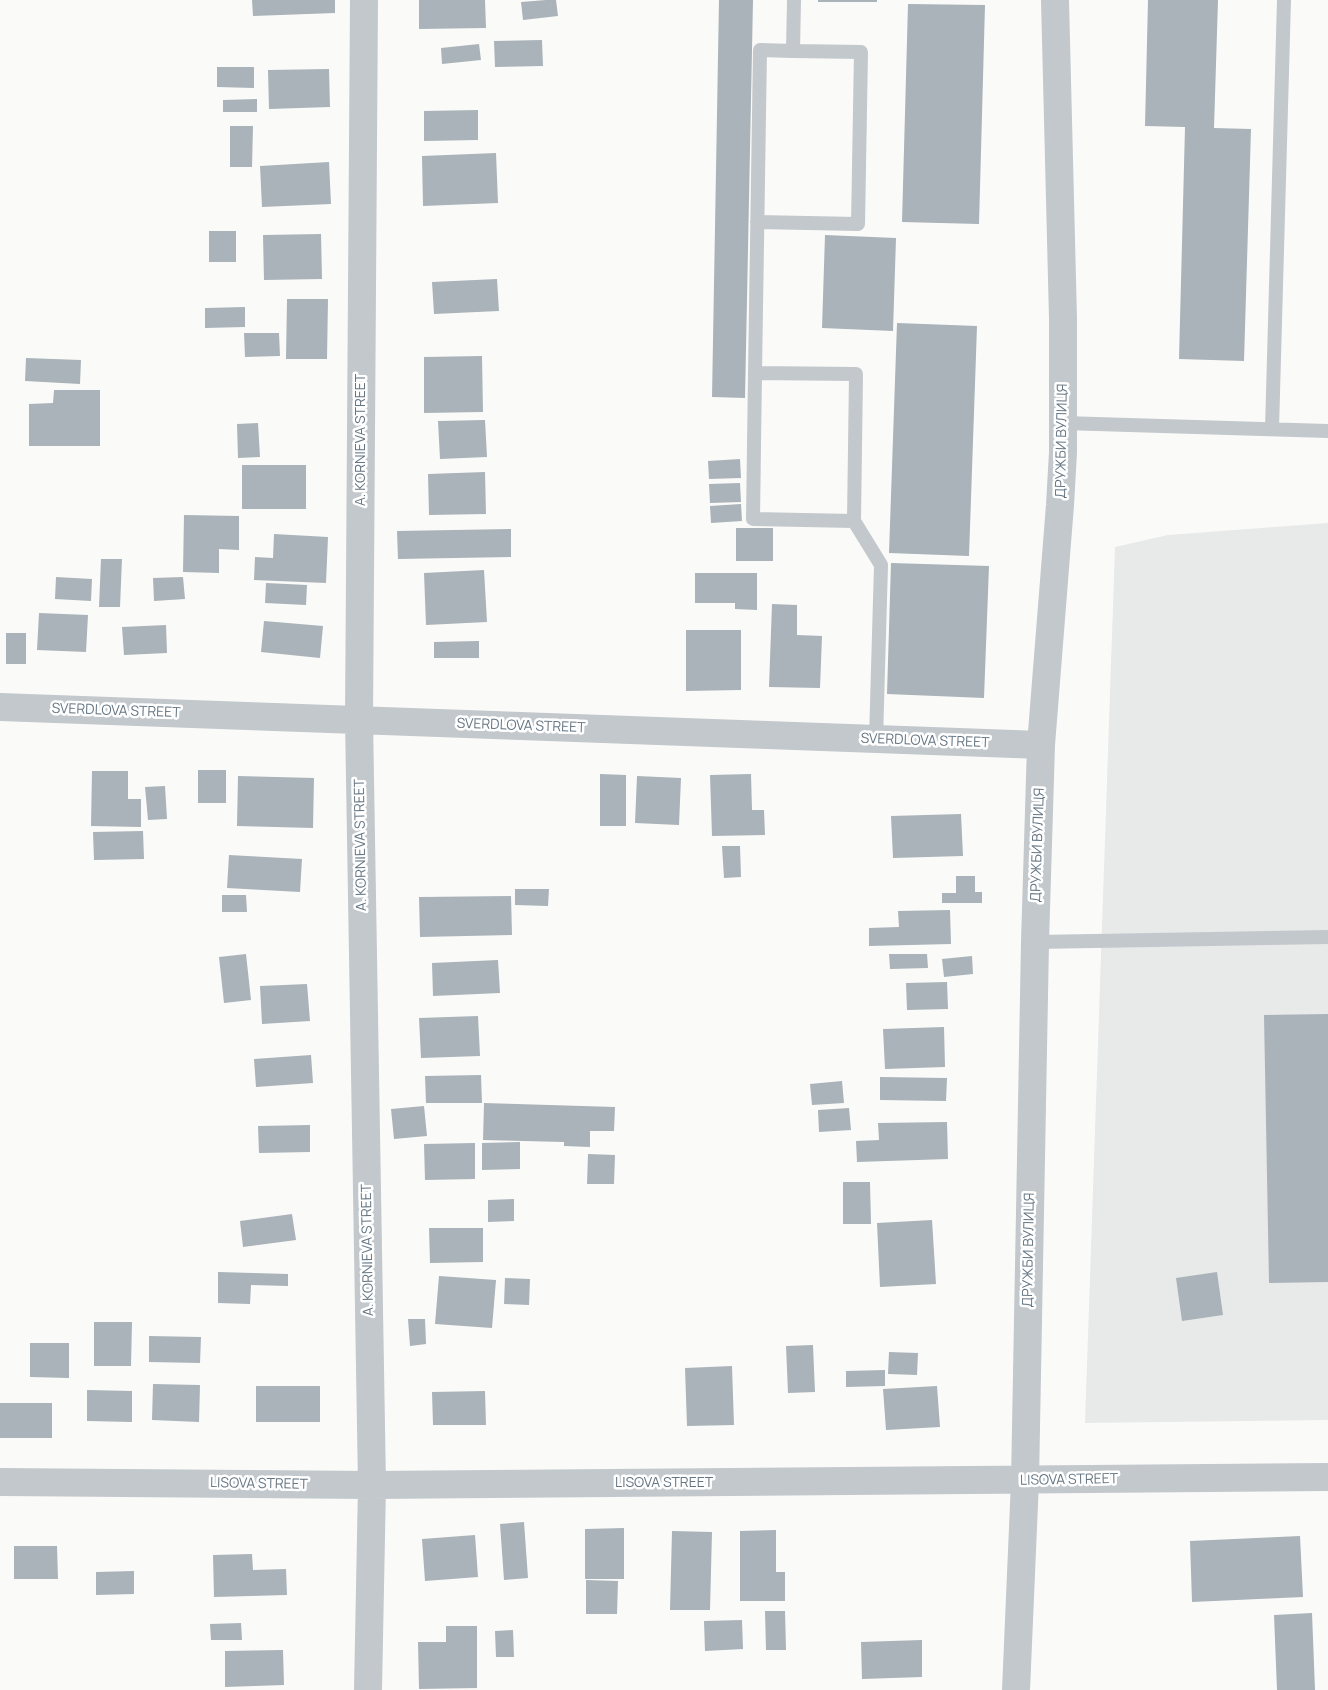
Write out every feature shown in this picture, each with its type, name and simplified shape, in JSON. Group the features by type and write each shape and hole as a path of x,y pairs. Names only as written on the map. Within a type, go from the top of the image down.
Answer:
{"street":[{"name":"A. KORNIEVA STREET","path":"364,0 359,720 372,1485 368,1690"},
{"name":"ДРУЖБИ ВУЛИЦЯ","path":"1016,1690 1025,1481 1035,942 1041,745 1060,505 1063,423 1063,319 1055,0"},
{"name":"SVERDLOVA STREET","path":"0,707 1041,745"},
{"name":"LISOVA STREET","path":"0,1482 372,1485 1328,1477"}],"lane":[{"path":"793,51 794,0"},
{"path":"1272,429 1284,0"},
{"path":"757,222 858,224 861,52 760,50 757,222 753,519 854,521"},
{"path":"755,373 856,374 854,521 880,565 876,739"},
{"path":"1063,423 1328,431"},
{"path":"1035,942 1328,937"}],"shaded area":[{"path":"1328,523 1328,1420 1085,1423 1115,547 1168,535"}],"building":[{"path":"252,0 335,0 335,13 253,16"},
{"path":"419,0 485,0 486,28 419,29"},
{"path":"556,0 558,16 523,20 521,2"},
{"path":"719,0 753,0 745,398 712,397"},
{"path":"818,0 877,0 877,2 818,2"},
{"path":"1148,0 1218,0 1214,128 1251,129 1244,361 1179,359 1185,127 1145,126"},
{"path":"908,4 985,5 979,224 902,222"},
{"path":"542,40 543,66 495,67 494,41"},
{"path":"479,44 481,60 442,64 441,48"},
{"path":"217,67 254,67 254,88 217,87"},
{"path":"329,69 330,107 269,109 268,70"},
{"path":"257,99 257,112 223,112 223,100"},
{"path":"478,110 478,140 424,141 424,111"},
{"path":"230,126 253,126 252,167 230,167"},
{"path":"496,153 498,203 423,206 422,156"},
{"path":"329,162 331,204 262,207 260,166"},
{"path":"209,231 236,231 236,262 209,262"},
{"path":"321,234 322,279 264,280 263,235"},
{"path":"825,235 896,238 893,331 822,328"},
{"path":"497,279 499,311 434,314 432,282"},
{"path":"287,299 328,299 327,359 286,359"},
{"path":"245,307 245,327 205,328 205,308"},
{"path":"897,323 977,326 969,556 889,553"},
{"path":"244,333 279,333 280,356 245,357"},
{"path":"482,356 483,412 424,413 424,357"},
{"path":"26,358 81,360 80,384 25,381"},
{"path":"54,390 100,390 100,446 29,446 29,404 53,403"},
{"path":"485,420 487,457 440,459 438,421"},
{"path":"258,423 260,457 238,458 237,424"},
{"path":"740,459 741,478 709,479 708,461"},
{"path":"242,465 306,465 306,509 242,509"},
{"path":"485,472 486,514 429,515 428,474"},
{"path":"740,483 741,502 710,503 709,484"},
{"path":"741,504 742,521 711,523 710,506"},
{"path":"184,515 239,516 239,550 219,549 219,573 183,572"},
{"path":"736,528 773,528 773,561 736,561"},
{"path":"511,529 511,557 398,559 397,531"},
{"path":"274,534 328,537 326,583 254,580 255,557 273,558"},
{"path":"101,559 122,559 120,607 99,607"},
{"path":"891,563 989,566 984,698 887,694"},
{"path":"484,570 487,622 426,625 424,573"},
{"path":"695,573 757,573 757,610 735,609 735,603 695,603"},
{"path":"56,577 92,579 91,601 55,599"},
{"path":"183,577 185,599 154,601 153,578"},
{"path":"266,583 307,585 306,605 265,603"},
{"path":"772,604 797,605 797,635 822,636 820,688 769,687"},
{"path":"39,613 88,615 86,652 37,650"},
{"path":"264,621 323,626 320,658 261,652"},
{"path":"166,625 167,653 124,655 122,627"},
{"path":"686,630 741,630 741,690 686,691"},
{"path":"6,633 26,633 26,664 6,664"},
{"path":"479,641 479,658 434,658 434,642"},
{"path":"198,770 226,770 226,803 198,803"},
{"path":"92,771 128,771 128,799 141,799 141,827 91,826"},
{"path":"600,774 626,775 626,826 600,826"},
{"path":"751,774 752,810 764,810 765,835 712,836 710,775"},
{"path":"238,776 314,778 313,828 237,826"},
{"path":"637,776 681,778 679,825 635,823"},
{"path":"165,786 167,819 148,820 145,787"},
{"path":"961,814 963,856 893,858 891,816"},
{"path":"143,831 144,859 94,860 93,832"},
{"path":"722,846 740,846 741,877 724,878"},
{"path":"229,855 302,859 300,892 227,888"},
{"path":"956,876 975,876 975,892 982,892 982,903 942,903 942,893 956,893"},
{"path":"515,889 549,889 548,906 515,905"},
{"path":"222,895 246,895 247,912 222,912"},
{"path":"511,896 512,935 420,937 419,897"},
{"path":"950,910 951,944 869,946 869,928 899,927 898,911"},
{"path":"246,954 251,1000 224,1003 219,957"},
{"path":"889,954 927,954 928,968 890,969"},
{"path":"972,956 973,974 944,977 942,959"},
{"path":"498,960 500,993 433,996 432,963"},
{"path":"947,982 948,1009 907,1010 906,983"},
{"path":"307,984 310,1021 262,1024 260,986"},
{"path":"1328,1014 1328,1282 1269,1283 1264,1015"},
{"path":"478,1016 480,1056 421,1058 419,1018"},
{"path":"944,1027 945,1067 885,1069 883,1029"},
{"path":"311,1055 313,1083 256,1087 254,1059"},
{"path":"481,1075 482,1103 426,1103 425,1076"},
{"path":"880,1077 947,1078 946,1101 880,1100"},
{"path":"842,1081 844,1103 812,1105 810,1084"},
{"path":"484,1103 615,1107 614,1131 590,1131 590,1147 564,1146 564,1142 483,1140"},
{"path":"424,1106 427,1136 394,1139 391,1109"},
{"path":"849,1108 851,1130 819,1132 818,1110"},
{"path":"947,1122 948,1159 857,1162 856,1141 879,1140 878,1123"},
{"path":"310,1125 310,1152 259,1153 258,1126"},
{"path":"520,1142 520,1169 482,1170 482,1143"},
{"path":"475,1143 475,1179 425,1180 424,1144"},
{"path":"588,1154 615,1155 614,1184 587,1184"},
{"path":"843,1182 870,1182 871,1224 843,1224"},
{"path":"514,1199 514,1221 488,1222 488,1200"},
{"path":"292,1214 296,1240 243,1247 240,1221"},
{"path":"932,1220 936,1284 880,1287 877,1223"},
{"path":"429,1228 483,1228 483,1262 430,1263"},
{"path":"218,1272 288,1274 288,1286 251,1285 250,1304 218,1303"},
{"path":"1217,1272 1223,1315 1182,1321 1176,1278"},
{"path":"439,1276 496,1280 492,1328 435,1324"},
{"path":"505,1278 530,1279 529,1305 504,1304"},
{"path":"408,1319 425,1319 426,1344 410,1346"},
{"path":"94,1322 132,1322 131,1366 94,1366"},
{"path":"149,1336 201,1337 200,1363 149,1362"},
{"path":"30,1343 69,1343 69,1378 30,1377"},
{"path":"813,1345 815,1392 788,1393 786,1346"},
{"path":"889,1352 918,1353 917,1375 888,1374"},
{"path":"732,1366 734,1425 687,1426 685,1368"},
{"path":"885,1370 885,1386 846,1387 846,1371"},
{"path":"153,1384 200,1385 199,1422 152,1420"},
{"path":"256,1386 320,1386 320,1422 256,1422"},
{"path":"937,1386 940,1427 886,1430 883,1389"},
{"path":"87,1390 132,1391 132,1422 87,1421"},
{"path":"485,1391 486,1425 433,1425 432,1392"},
{"path":"0,1403 52,1403 52,1438 0,1438"},
{"path":"524,1522 528,1578 504,1580 500,1524"},
{"path":"624,1528 624,1579 585,1579 585,1529"},
{"path":"776,1530 776,1572 785,1572 785,1601 740,1601 740,1531"},
{"path":"672,1531 712,1532 710,1610 670,1610"},
{"path":"475,1535 478,1577 425,1581 422,1539"},
{"path":"1300,1536 1303,1597 1192,1602 1190,1541"},
{"path":"14,1546 57,1546 58,1579 14,1579"},
{"path":"252,1554 253,1570 286,1569 287,1595 214,1597 213,1555"},
{"path":"134,1571 134,1594 96,1595 96,1572"},
{"path":"586,1580 618,1581 617,1614 586,1614"},
{"path":"765,1611 785,1611 786,1650 766,1650"},
{"path":"1312,1613 1315,1690 1277,1690 1274,1615"},
{"path":"742,1620 743,1649 705,1651 704,1621"},
{"path":"241,1623 242,1640 211,1640 210,1624"},
{"path":"446,1626 477,1626 477,1688 419,1689 418,1642 446,1642"},
{"path":"513,1630 514,1657 496,1657 495,1631"},
{"path":"922,1640 922,1677 862,1679 861,1642"},
{"path":"283,1650 284,1685 225,1687 225,1651"}]}
